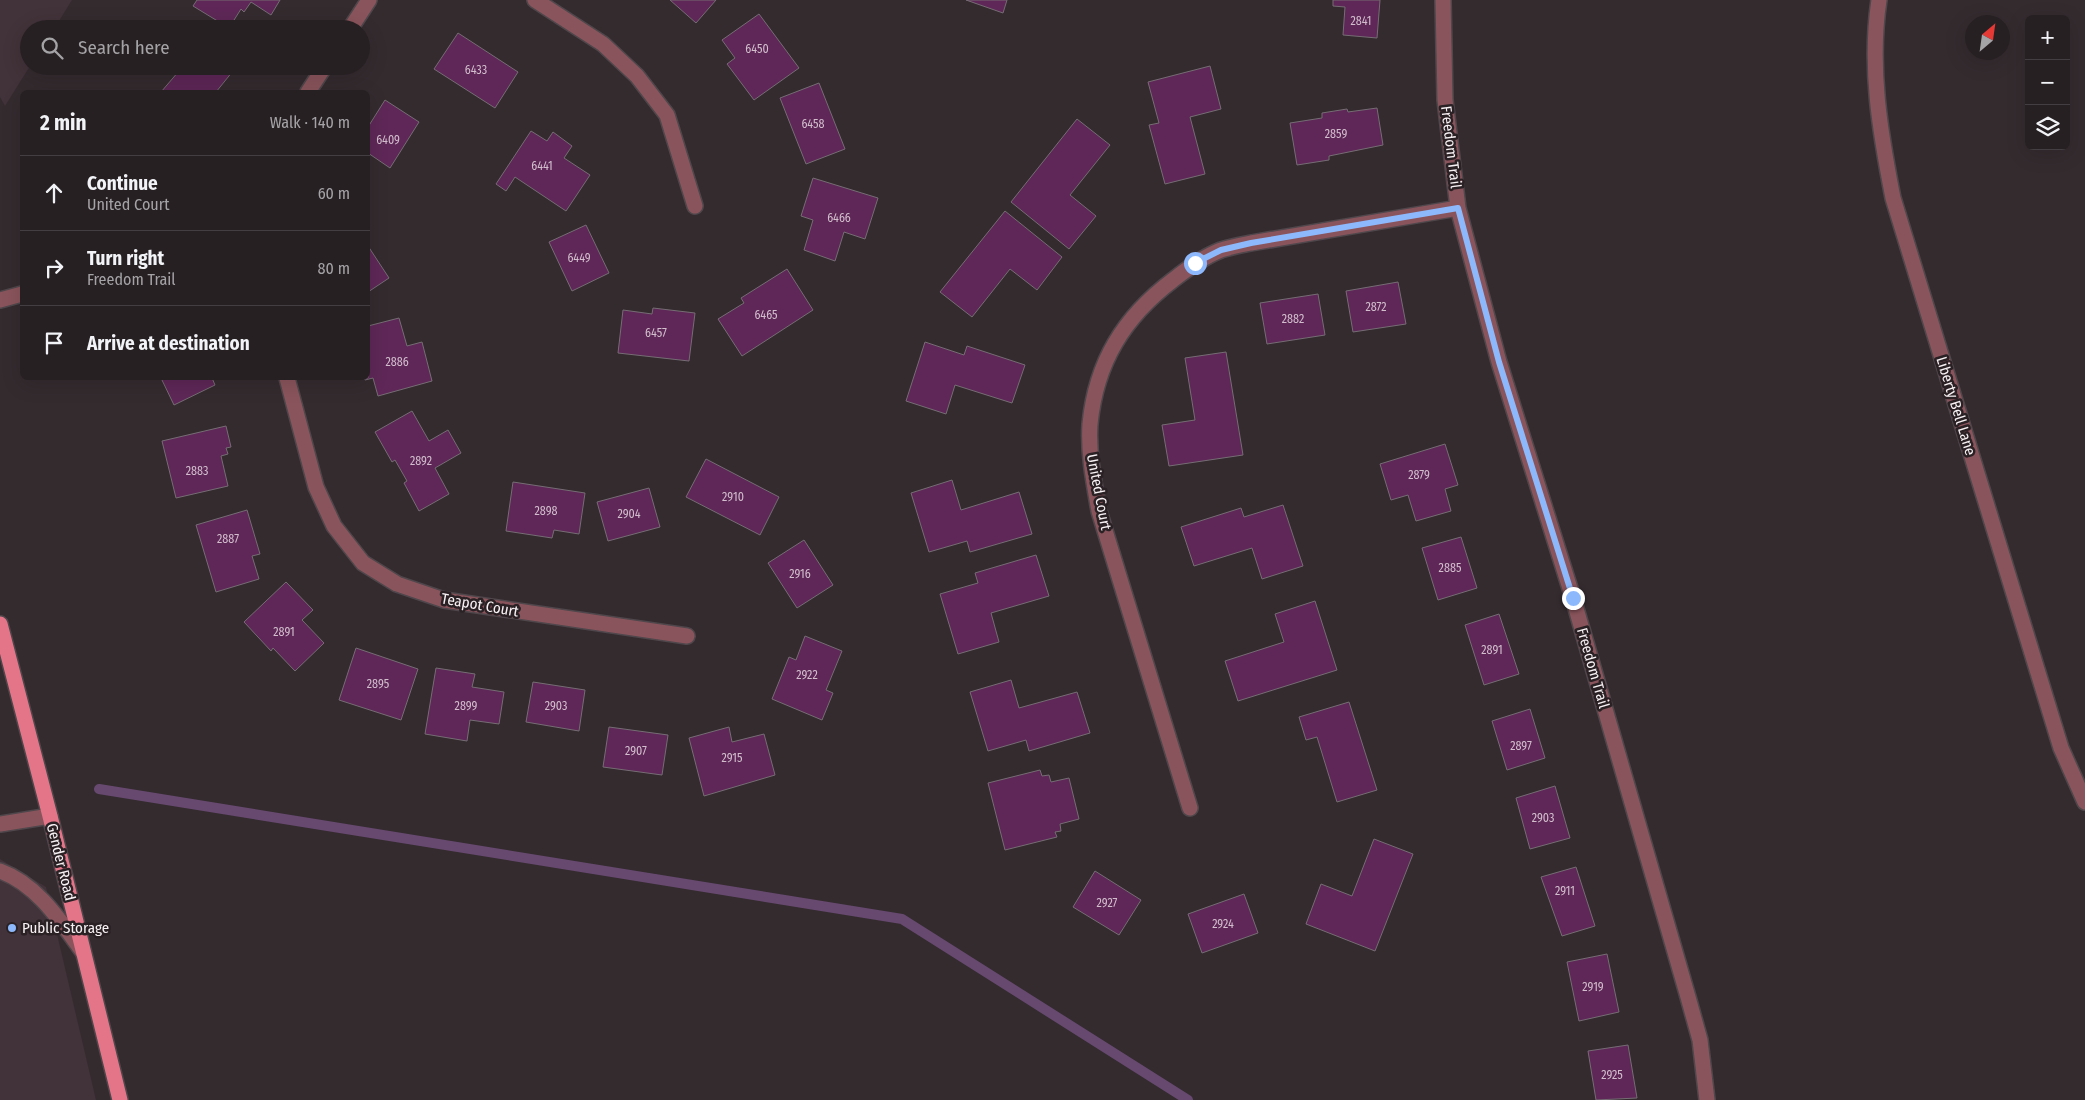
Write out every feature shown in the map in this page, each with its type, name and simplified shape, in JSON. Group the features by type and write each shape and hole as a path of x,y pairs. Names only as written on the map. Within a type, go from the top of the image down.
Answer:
{"main road":[{"name":"Gender Road","path":"0,624 50,816 120,1100"}],"street":[{"path":"356,20 369,0"},
{"path":"536,0 603,44 637,76 661,107 667,115 695,206"},
{"name":"Freedom Trail","path":"1443,0 1445,100 1458,208 1499,362 1573,598 1688,997 1700,1040 1707,1100"},
{"name":"Liberty Bell Lane","path":"1879,0 1874,41 1875,75 1881,138 1893,198 2061,748 2085,802"},
{"path":"309,90 319,75"},
{"name":"United Court","path":"1190,808 1098,503 1093,479 1090,426 1094,397 1102,368 1115,342 1131,318 1150,297 1195,263 1221,250 1251,243 1458,208"},
{"path":"0,300 20,295"},
{"name":"Teapot Court","path":"288,380 316,487 334,526 363,563 397,584 444,600 686,636"},
{"path":"0,824 50,816"},
{"path":"0,871 12,875 34,892 59,918 83,952"}],"shaded area":[{"path":"0,0 72,0 60,20 20,20 20,75 24,75 5,106 0,97"},
{"path":"0,859 46,887 96,1100 0,1100"}],"building":[{"path":"197,0 280,0 271,15 251,2 244,12 241,9 234,20 216,20 193,6"},
{"path":"670,0 716,0 696,23"},
{"path":"966,0 1007,0 1003,13"},
{"path":"1333,0 1380,0 1377,38 1343,35 1345,7 1333,6"},
{"path":"759,14 799,68 754,100 727,64 735,58 722,40"},
{"path":"458,33 518,72 495,108 434,69"},
{"path":"1210,66 1221,109 1190,117 1205,174 1165,184 1149,125 1159,123 1148,82"},
{"path":"176,75 230,75 218,90 163,90"},
{"path":"819,83 845,149 806,164 780,98"},
{"path":"385,100 419,122 390,168 370,154 370,124"},
{"path":"1377,108 1383,145 1329,156 1329,160 1297,165 1290,123 1322,118 1322,113 1347,109 1348,112"},
{"path":"1077,119 1110,145 1070,195 1096,216 1069,249 1011,202"},
{"path":"531,131 547,141 553,132 572,146 564,158 590,175 566,211 515,177 506,191 496,184"},
{"path":"813,178 878,198 865,239 844,232 835,261 804,250 813,220 801,216"},
{"path":"1005,211 1062,257 1037,290 1010,269 972,317 940,292"},
{"path":"586,225 609,273 572,291 549,242"},
{"path":"370,249 389,278 370,291"},
{"path":"787,269 813,310 742,356 718,319 744,303 741,298"},
{"path":"1398,282 1406,324 1353,332 1346,291"},
{"path":"1318,294 1325,335 1267,344 1260,303"},
{"path":"653,308 695,313 689,361 618,353 623,310 652,314"},
{"path":"399,318 407,346 422,342 432,381 378,396 373,378 370,379 370,325"},
{"path":"925,342 964,355 967,346 1025,365 1012,403 955,385 946,414 906,401"},
{"path":"1226,352 1243,455 1169,466 1162,425 1195,420 1185,358"},
{"path":"162,380 213,380 215,385 174,405"},
{"path":"412,411 429,441 448,430 461,453 435,468 449,494 419,511 404,483 407,481 395,460 392,462 375,432"},
{"path":"226,426 231,447 226,448 228,454 221,456 228,486 176,498 162,441"},
{"path":"1445,444 1458,485 1445,489 1451,511 1416,521 1408,495 1391,500 1380,464"},
{"path":"706,459 779,497 760,535 686,497"},
{"path":"952,480 961,510 1019,492 1032,534 970,552 967,541 929,552 911,493"},
{"path":"513,482 585,493 579,534 554,530 552,538 506,531"},
{"path":"649,488 660,527 608,541 597,502"},
{"path":"1283,505 1303,566 1262,579 1252,548 1194,566 1181,527 1241,508 1244,517"},
{"path":"247,510 260,554 252,556 259,579 216,592 196,525"},
{"path":"1461,537 1477,588 1438,600 1422,548"},
{"path":"804,540 833,585 797,608 768,563"},
{"path":"1036,555 1049,596 991,613 999,642 958,654 940,594 978,583 975,573"},
{"path":"286,582 313,610 302,620 324,643 295,671 273,648 271,651 244,622"},
{"path":"1315,601 1337,670 1238,701 1225,661 1284,642 1275,614"},
{"path":"1499,614 1519,674 1484,685 1465,625"},
{"path":"805,636 842,651 826,690 833,693 822,720 772,699 789,657 796,660"},
{"path":"356,648 418,669 401,720 339,700"},
{"path":"436,668 475,674 472,687 504,692 499,724 470,720 467,741 425,734"},
{"path":"1011,680 1019,708 1077,692 1090,733 1029,751 1026,740 988,751 970,692"},
{"path":"533,682 585,690 579,731 526,722"},
{"path":"1349,702 1377,790 1337,802 1317,737 1306,740 1299,717"},
{"path":"1530,709 1545,758 1507,770 1492,721"},
{"path":"609,727 668,735 662,775 603,767"},
{"path":"729,727 732,742 764,734 775,775 704,796 689,738"},
{"path":"1040,770 1042,776 1049,775 1051,782 1069,778 1079,819 1060,824 1061,831 1055,832 1057,837 1005,850 988,783"},
{"path":"1555,786 1570,838 1530,849 1516,798"},
{"path":"1374,839 1413,854 1375,951 1306,924 1321,884 1352,896"},
{"path":"1576,867 1595,926 1562,936 1541,877"},
{"path":"1095,871 1141,900 1119,935 1073,907"},
{"path":"1244,894 1258,933 1202,953 1188,914"},
{"path":"1607,954 1619,1012 1579,1021 1567,962"},
{"path":"1628,1045 1637,1098 1596,1100 1588,1051"}],"waterway":[{"path":"99,789 902,919 1188,1100"}],"place":[{"name":"Public Storage","path":"12,928"}],"route":[{"path":"1195,263 1221,250 1251,243 1458,208 1499,362 1573,598"}]}
